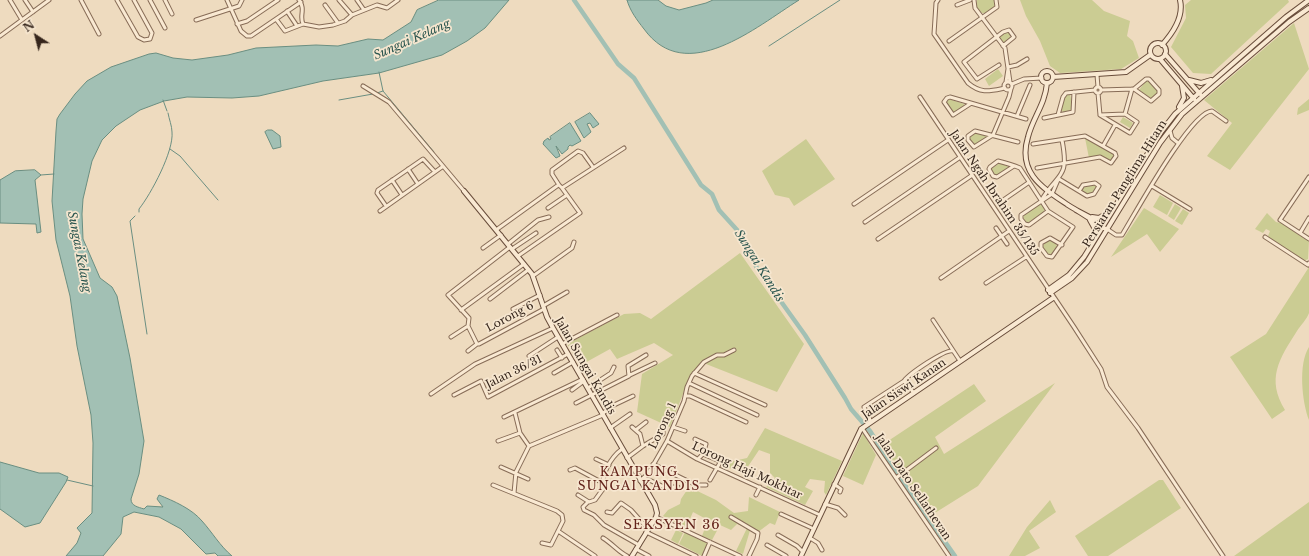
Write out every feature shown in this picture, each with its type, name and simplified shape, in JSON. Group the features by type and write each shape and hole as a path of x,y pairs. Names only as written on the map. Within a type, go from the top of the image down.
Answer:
{"street":[{"path":"10,0 22,20"},
{"path":"25,0 33,12"},
{"path":"0,36 49,0"},
{"path":"81,0 99,34"},
{"path":"117,0 138,37 144,40 150,39 152,33 134,0"},
{"path":"150,0 165,28"},
{"path":"164,0 172,14"},
{"path":"227,0 241,31 248,36 276,19 300,1 304,8 302,20 303,24"},
{"path":"196,20 231,9 240,5 242,0"},
{"path":"237,24 247,21 278,0"},
{"path":"339,0 352,15"},
{"path":"357,0 364,10"},
{"path":"376,0 378,5"},
{"path":"938,0 936,3 934,34 968,83 989,92 1008,89"},
{"path":"957,5 970,0"},
{"path":"974,0 975,8 1003,46 1008,68 1009,83 1007,99 993,135 974,147 968,140 968,136 976,130 993,135 1018,142"},
{"path":"949,42 997,7 996,0"},
{"path":"1162,45 1171,35 1179,18 1181,10 1180,0"},
{"name":"Persiaran Panglima Hitam","path":"1200,94 1215,78 1286,17 1309,0"},
{"path":"276,19 284,30 303,24 319,27 345,21 352,15 378,5 387,8 396,1"},
{"path":"325,5 338,23"},
{"name":"Persiaran Panglima Hitam","path":"1049,291 1074,270 1092,244 1160,132 1175,114 1289,22 1309,8"},
{"path":"287,11 297,26"},
{"path":"999,65 977,79 964,62 1006,30 1011,31 1014,37 1003,46"},
{"path":"1150,55 1152,45 1157,43 1162,45 1165,49 1165,54 1200,94"},
{"path":"1150,55 1154,59 1160,59 1165,54"},
{"path":"1053,77 1126,72 1150,55"},
{"path":"1008,68 1027,59"},
{"path":"1160,59 1194,99"},
{"path":"1042,78 1043,74 1047,71 1051,72 1053,77"},
{"path":"1098,75 1100,115 1128,132 1132,131 1137,122 1126,114 1100,115"},
{"path":"1047,83 1052,81 1053,77"},
{"path":"1009,83 1042,78"},
{"path":"1042,78 1043,81 1047,83"},
{"path":"1187,79 1202,83 1215,78"},
{"path":"1058,115 1064,94 1074,92 1133,89 1152,101 1157,98 1160,92 1149,79 1146,79 1133,89 1126,114"},
{"path":"1008,89 1009,83"},
{"path":"1047,83 1044,102 1030,130 1026,149 1030,172 1040,186 1103,226 1116,236 1122,235 1178,143 1191,127 1208,111 1212,111 1226,121"},
{"path":"1175,114 1184,98 1181,84"},
{"path":"1018,116 1030,85"},
{"path":"363,86 389,102 442,167 464,191"},
{"path":"1044,118 1074,111 1074,92"},
{"name":"Jalan Ngah Ibrahim 35/135","path":"920,97 959,158 1101,370 1107,387 1138,428 1223,556"},
{"path":"970,104 953,115 944,102 950,97 1026,119"},
{"name":"Persiaran Panglima Hitam","path":"1049,291 1079,272 1160,143 1194,99"},
{"path":"1107,120 1106,117 1109,114"},
{"path":"1103,146 1115,125"},
{"path":"1171,127 1170,134 1178,143"},
{"path":"1033,144 1084,136 1116,155 1111,163 1100,157 1037,168"},
{"path":"1160,143 1167,138 1172,138"},
{"path":"854,204 948,140"},
{"path":"1048,211 1029,224 1023,222 1021,215 1050,193 1066,163 1062,140"},
{"path":"496,230 624,148"},
{"path":"518,256 578,215 580,211 552,174 552,170 578,151 583,153 593,167"},
{"path":"865,222 959,158"},
{"path":"386,206 377,191 392,180 424,159 435,172"},
{"path":"1014,166 997,177 993,176 988,170 990,166 998,161 1014,166 1020,168 1028,183 1048,211 1070,223 1073,227 1073,230 1062,245 1052,257 1049,257 1040,246 1042,242 1050,238 1062,245"},
{"path":"380,211 442,167"},
{"path":"408,169 418,184"},
{"path":"878,239 971,176"},
{"path":"1309,177 1280,220 1309,239"},
{"path":"1058,179 1087,196 1094,194 1099,186 1095,183 1083,185 1079,191"},
{"path":"392,180 402,195"},
{"path":"999,203 1028,183"},
{"path":"1152,186 1190,209"},
{"name":"Jalan Sungai Kandis","path":"464,191 533,276 544,308 553,328 627,458 643,480 655,505 657,513 656,517"},
{"path":"548,208 567,195"},
{"path":"1090,218 1099,218 1106,215 1113,209"},
{"path":"524,264 461,310 448,294 510,247 538,220 549,217"},
{"path":"1090,218 1095,229 1092,244"},
{"path":"1300,233 1309,218"},
{"path":"996,228 1007,244"},
{"path":"941,278 1009,231"},
{"path":"510,247 536,233"},
{"path":"483,248 500,235"},
{"path":"1265,237 1308,264"},
{"path":"533,276 572,248 574,242"},
{"path":"986,283 1026,257"},
{"path":"490,299 528,270"},
{"name":"Lorong 6","path":"461,310 469,318 468,326 477,344 544,308 567,292"},
{"path":"513,309 540,294"},
{"name":"Jalan Siswi Kanan","path":"802,554 859,430 1053,298"},
{"path":"562,344 617,315"},
{"path":"933,320 960,361"},
{"path":"451,337 468,326"},
{"path":"430,394 476,364 553,328"},
{"path":"529,356 558,337"},
{"path":"468,351 477,344"},
{"path":"557,350 562,358"},
{"name":"Lorong 1","path":"643,480 667,441 686,396 689,383 694,374 704,362 717,355 724,355 734,350"},
{"path":"871,422 864,410 865,405 904,381 911,374 944,352 953,350"},
{"name":"Jalan 36/31","path":"454,395 481,382 488,397 568,354"},
{"path":"630,375 628,366 646,356"},
{"path":"554,373 573,362"},
{"path":"576,403 593,396 655,363"},
{"path":"588,388 611,373 614,367"},
{"path":"694,374 765,406"},
{"path":"572,390 583,380"},
{"path":"504,417 583,380"},
{"path":"904,381 914,393"},
{"path":"689,383 757,414"},
{"path":"513,492 516,473 529,446 603,414 612,406 633,396"},
{"path":"686,396 690,396 746,422"},
{"path":"515,413 520,433 529,446"},
{"path":"610,428 630,414"},
{"path":"636,429 646,422"},
{"name":"Jalan Dato Sellathevan","path":"864,426 949,556"},
{"path":"632,427 640,434 643,446"},
{"path":"627,458 662,434 663,427"},
{"path":"673,427 685,431"},
{"path":"498,441 520,433"},
{"path":"695,439 706,444 703,454 698,459"},
{"name":"Lorong Haji Mokhtar","path":"667,441 698,459 820,515"},
{"path":"897,478 936,448"},
{"path":"622,449 609,465 601,482 603,489 601,493 595,500 589,502 583,507 584,510 594,515 604,525 639,545"},
{"path":"703,454 717,460"},
{"path":"596,459 609,465"},
{"path":"710,480 721,461"},
{"path":"653,464 696,485 706,485"},
{"path":"501,467 528,479"},
{"path":"570,470 575,468 601,482"},
{"path":"643,480 664,487 678,487"},
{"path":"834,484 841,489 840,492"},
{"path":"493,485 557,511 562,515 564,518 550,546 542,542"},
{"path":"756,495 760,487"},
{"path":"578,495 589,502"},
{"path":"607,512 612,513 621,503 630,510 647,531 696,556"},
{"path":"825,504 838,508 846,515"},
{"path":"781,514 814,529"},
{"path":"632,556 656,517 739,556"},
{"path":"731,517 758,533 757,539 749,556"},
{"path":"558,531 595,556"},
{"path":"778,535 797,546 802,554"},
{"path":"603,538 616,546 618,551 627,556"},
{"path":"810,538 818,543 822,550"},
{"path":"704,556 710,542"},
{"path":"767,546 786,556"},
{"path":"636,549 649,556"}],"green space":[{"path":"977,0 995,0 996,5 986,13 982,13 976,7"},
{"path":"1020,0 1092,0 1104,11 1130,21 1127,36 1133,41 1139,58 1121,69 1060,73 1050,66 1040,41 1026,16"},
{"path":"1191,0 1288,0 1289,2 1211,74 1193,73 1171,47 1186,18 1185,5"},
{"path":"1294,23 1309,69 1230,170 1207,156 1232,123 1204,100"},
{"path":"1003,32 1007,32 1009,33 1009,41 1003,42 1000,39 1000,35"},
{"path":"998,69 1003,76 989,86 985,79"},
{"path":"1146,81 1158,90 1158,93 1152,99 1139,90"},
{"path":"1070,94 1073,109 1063,113 1061,108 1065,95"},
{"path":"949,99 964,104 965,106 954,113 945,103"},
{"path":"1309,99 1309,110 1297,115 1298,108"},
{"path":"1123,117 1133,123 1130,128 1120,122"},
{"path":"975,132 987,135 988,137 975,145 969,138"},
{"path":"1085,138 1113,154 1115,157 1111,161 1101,156 1089,158"},
{"path":"806,139 835,179 794,206 789,198 775,195 762,171"},
{"path":"1000,163 1009,167 997,176 994,176 991,169"},
{"path":"1094,185 1097,187 1088,195 1082,191 1084,187"},
{"path":"1160,195 1173,203 1167,215 1153,207"},
{"path":"1175,204 1181,208 1174,220 1168,216"},
{"path":"1038,205 1042,205 1044,212 1028,223 1025,223 1023,216"},
{"path":"1144,208 1179,229 1160,252 1147,234 1111,257"},
{"path":"1183,209 1189,213 1182,225 1175,221"},
{"path":"1267,213 1276,222 1281,223 1309,240 1308,259 1304,261 1272,241 1268,236 1270,231 1266,229 1263,233 1255,229"},
{"path":"1047,240 1053,240 1057,244 1057,250 1053,254 1047,254 1043,250 1043,244"},
{"path":"740,253 804,344 777,392 701,362 690,376 670,427 637,412 642,374 673,355 654,343 617,359 610,349 581,365 567,344 624,314 640,313 651,319"},
{"path":"1309,267 1309,313 1280,360 1277,369 1276,389 1285,410 1272,419 1230,357 1266,334"},
{"path":"1309,347 1309,420 1304,403 1302,373 1303,363"},
{"path":"1055,383 978,486 930,516 882,445 974,384 986,401 935,437 944,454"},
{"path":"765,428 842,461 826,495 824,492 825,481 810,479 805,487 813,491 805,505 766,487 775,478 770,473 770,454 759,450 743,474 720,464 747,458"},
{"path":"863,433 876,455 863,485 843,476"},
{"path":"1159,480 1163,480 1181,508 1108,556 1088,556 1075,536"},
{"path":"689,487 716,500 734,513 748,511 749,497 780,512 775,525 770,523 758,532 751,527 743,554 736,551 747,528 737,524 731,530 720,525 712,540 702,536 708,520 693,512 686,528 663,516 668,510 680,504 681,499"},
{"path":"1050,500 1056,512 1029,531 1040,548 1025,556 1009,556 1027,527"},
{"path":"1309,502 1309,556 1234,556"},
{"path":"676,530 683,533 678,544 671,540"},
{"path":"685,532 708,543 702,556 679,544"}],"water":[{"name":"Sungai Kelang","path":"439,0 509,0 485,28 467,41 442,55 379,73 323,81 259,96 232,98 187,97 164,101 140,110 116,126 102,140 92,161 83,199 83,239 100,278 112,287 117,296 130,358 144,441 139,474 131,501 135,506 144,509 147,506 163,507 157,499 159,495 171,500 198,517 232,556 218,556 215,553 206,554 181,529 159,517 134,512 123,517 121,534 103,556 66,556 77,543 81,533 77,528 92,513 93,443 91,415 77,346 70,296 56,240 52,201 57,119 60,114 87,81 111,67 149,54 156,53 173,58 192,60 228,55 256,48 316,45 338,46 368,39 383,40 411,22 417,10"},
{"path":"627,0 658,0 666,6 679,10 713,0 799,0 763,24 721,46 700,52 680,53 661,46 644,29 636,19"},
{"path":"590,113 599,124 593,128 590,123 587,124 591,132 584,138 575,122"},
{"path":"570,123 581,141 572,146 570,145 562,154 556,146 560,156 556,158 543,144 544,141 548,138 549,140 551,139 550,137"},
{"path":"272,130 280,136 281,147 273,149 265,132"},
{"path":"35,170 41,175 35,180 41,232 37,233 36,224 0,223 0,180 15,171"},
{"path":"0,462 39,473 59,473 68,477 40,523 25,527 0,509"}],"waterway":[{"name":"Sungai Kandis","path":"574,0 618,64 634,78 701,185 712,194 719,210 738,231 757,268 805,335 851,409 870,431 895,471 955,556"},
{"path":"769,46 840,0"},
{"path":"379,72 383,91 434,152"},
{"path":"377,93 383,91"},
{"path":"339,100 373,94"},
{"path":"163,100 167,111"},
{"path":"139,212 139,209 150,193 166,161 172,140 172,127 168,113"},
{"path":"170,149 180,156 218,200"},
{"path":"41,175 54,174"},
{"path":"135,216 130,221 147,334"},
{"path":"67,480 93,486"}],"district":[{"name":"KAMPUNG SUNGAI KANDIS","path":"639,480"},
{"name":"SEKSYEN 36","path":"672,525"}]}
